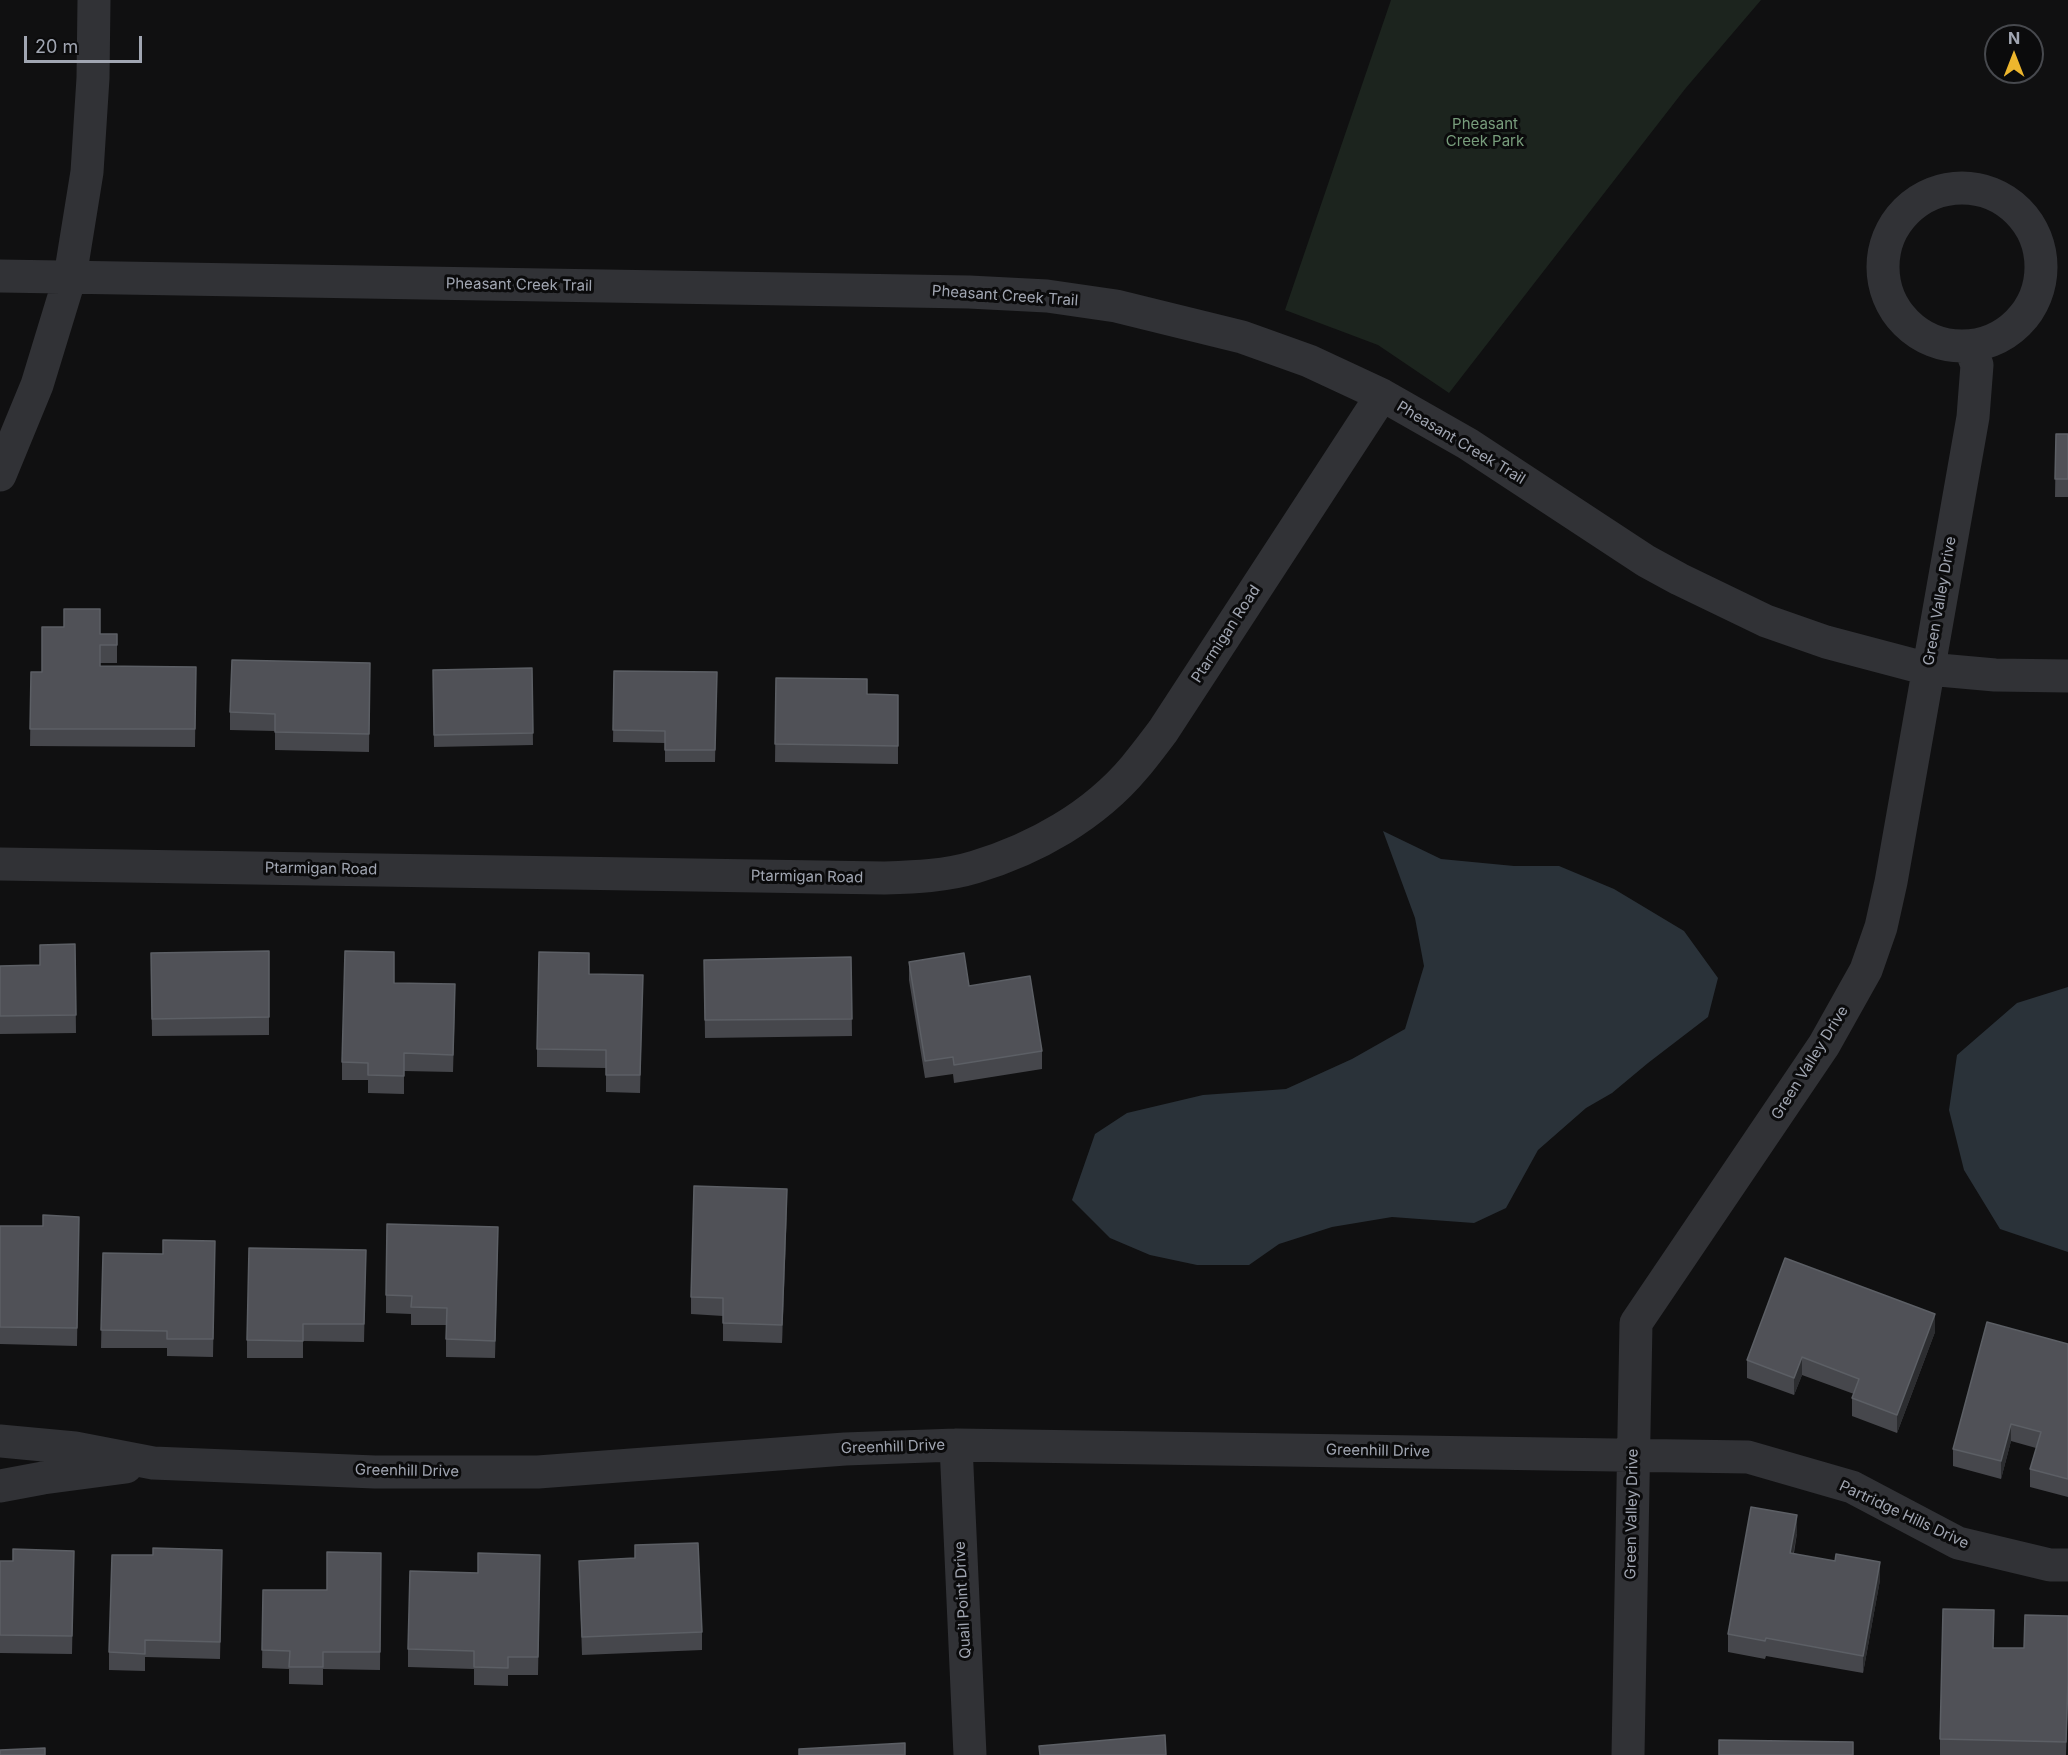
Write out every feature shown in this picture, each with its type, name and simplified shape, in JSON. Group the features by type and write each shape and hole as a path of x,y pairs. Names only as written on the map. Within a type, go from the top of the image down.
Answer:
{"street":[{"path":"0,475 37,386 70,277 87,172 93,78 94,0"},
{"path":"1955,187 1983,190 2008,202 2028,221 2039,246 2042,273 2035,300 2019,323 1997,339 1970,346 1945,345 1921,336 1902,320 1888,299 1882,275 1883,250 1893,226 1909,207 1930,194 1955,187"},
{"name":"Pheasant Creek Trail","path":"0,276 969,292 1047,296 1116,306 1242,337 1309,361 1382,395 1468,444 1646,561 1766,621 1826,642 1928,669 1995,675 2068,676"},
{"name":"Green Valley Drive","path":"1629,1755 1636,1323 1824,1046 1866,970 1881,927 1891,882 1973,417 1977,365 1970,346"},
{"name":"Ptarmigan Road","path":"0,864 884,878 926,876 973,868 1019,852 1061,830 1100,802 1134,768 1163,731 1382,395"},
{"name":"Greenhill Drive","path":"0,1441 75,1448 153,1463 375,1472 538,1472 845,1449 956,1445 1633,1455"},
{"name":"Quail Point Drive","path":"956,1445 970,1755"},
{"name":"Partridge Hills Drive","path":"1633,1455 1748,1456 1852,1488 1958,1544 2050,1564 2068,1565"},
{"name":"Greenhill Drive","path":"0,1486 153,1463"}],"green space":[{"name":"Pheasant Creek Park","path":"1391,0 1761,0 1685,89 1449,393 1378,345 1285,310"}],"shaded area":[{"path":"1383,831 1441,859 1514,866 1559,866 1614,889 1684,931 1718,978 1708,1017 1612,1093 1586,1108 1538,1150 1506,1208 1474,1223 1392,1217 1332,1227 1279,1244 1249,1265 1197,1265 1150,1255 1110,1238 1072,1200 1095,1134 1127,1113 1203,1095 1286,1089 1352,1059 1405,1029 1424,966 1415,918"},
{"path":"2068,987 2068,1252 2000,1229 1964,1170 1949,1110 1957,1055 2017,1003"}],"building":[{"path":"2056,434 2068,434 2068,479 2055,479"},
{"path":"64,609 100,609 100,634 117,634 117,645 100,645 100,666 196,667 195,729 30,729 31,672 42,672 42,627 64,627"},
{"path":"232,660 370,663 369,734 275,732 275,714 230,712"},
{"path":"532,668 533,733 434,735 433,670"},
{"path":"614,671 717,672 715,750 665,750 665,731 613,730"},
{"path":"776,678 867,679 867,694 898,695 898,746 775,744"},
{"path":"75,944 76,1015 0,1016 0,966 40,965 40,945"},
{"path":"269,951 269,1017 152,1019 151,953"},
{"path":"345,951 394,952 394,983 455,984 453,1055 404,1053 404,1076 368,1075 368,1063 342,1062"},
{"path":"539,952 589,953 589,974 643,975 640,1075 606,1075 606,1050 537,1049"},
{"path":"964,953 969,986 1030,976 1042,1051 954,1065 953,1057 925,1061 909,962"},
{"path":"851,957 852,1019 705,1020 704,960"},
{"path":"694,1186 787,1189 782,1325 723,1323 723,1298 691,1297"},
{"path":"43,1215 79,1217 77,1328 0,1327 0,1226 43,1226"},
{"path":"387,1224 498,1227 495,1341 446,1339 447,1308 411,1307 412,1296 386,1295"},
{"path":"163,1240 215,1241 213,1339 167,1339 167,1331 101,1330 103,1253 163,1254"},
{"path":"249,1248 366,1250 364,1324 303,1324 303,1341 247,1340"},
{"path":"1785,1258 1935,1314 1897,1415 1852,1398 1859,1379 1802,1357 1794,1378 1747,1360"},
{"path":"1987,1322 2068,1344 2068,1479 2030,1469 2041,1432 2011,1424 2001,1461 1953,1449"},
{"path":"1751,1507 1797,1515 1790,1553 1835,1561 1836,1554 1880,1562 1863,1656 1766,1638 1765,1641 1728,1634"},
{"path":"698,1543 702,1632 582,1637 579,1561 635,1558 635,1545"},
{"path":"153,1548 222,1550 220,1642 145,1640 145,1654 109,1652 112,1555 153,1555"},
{"path":"13,1549 74,1551 72,1636 0,1635 0,1561 13,1561"},
{"path":"327,1552 381,1553 380,1652 323,1652 323,1667 289,1667 290,1651 262,1650 263,1590 327,1590"},
{"path":"478,1553 540,1555 538,1657 508,1657 508,1668 474,1667 474,1651 408,1649 410,1571 478,1573"},
{"path":"1943,1609 1994,1610 1993,1648 2024,1648 2025,1615 2068,1616 2066,1742 1940,1739"},
{"path":"1165,1735 1166,1755 1040,1755 1039,1746"},
{"path":"1719,1740 1853,1742 1853,1755 1719,1755"},
{"path":"905,1743 905,1755 799,1755 799,1749"},
{"path":"45,1748 45,1755 0,1755 0,1750"}]}
